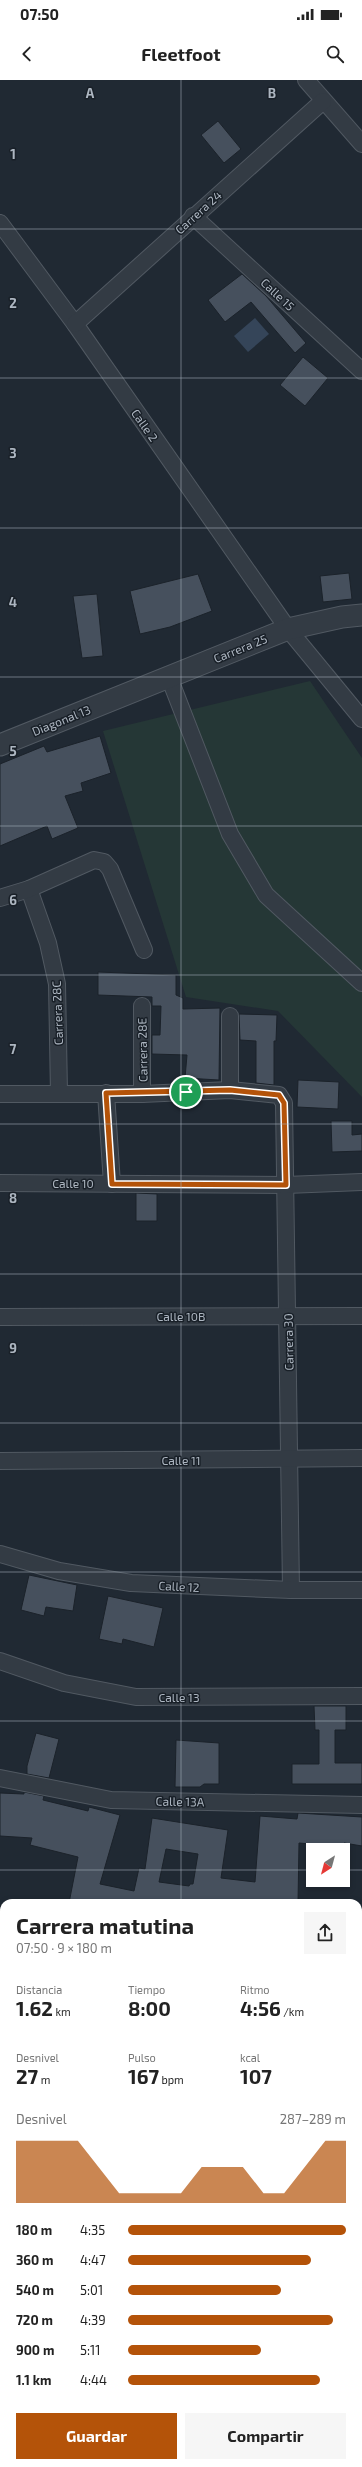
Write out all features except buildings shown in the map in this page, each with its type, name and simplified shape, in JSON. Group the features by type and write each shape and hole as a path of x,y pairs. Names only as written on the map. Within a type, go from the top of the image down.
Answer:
{"street":[{"path":"306,80 362,144"},
{"name":"Carrera 24","path":"75,324 193,216 323,101"},
{"name":"Calle 15","path":"193,216 362,371"},
{"name":"Calle 2","path":"0,223 75,324 288,629 362,719"},
{"name":"Carrera 25","path":"123,696 288,629 342,617 362,615"},
{"path":"169,677 230,834 266,895 362,983"},
{"name":"Diagonal 13","path":"0,745 123,696"},
{"path":"0,898 29,889 94,860 104,862 110,869 144,950"},
{"name":"Carrera 28C","path":"29,889 48,943 57,984 59,1093"},
{"name":"Carrera 28E","path":"142,1006 142,1094"},
{"path":"0,1094 142,1094 230,1090 230,1016"},
{"name":"Carrera 30","path":"230,1090 279,1095 284,1103 291,1459 291,1590"},
{"path":"106,1093 112,1184"},
{"name":"Calle 10","path":"0,1183 286,1185 362,1182"},
{"name":"Calle 10B","path":"0,1317 287,1315 362,1316"},
{"name":"Calle 11","path":"0,1461 362,1458"},
{"name":"Calle 12","path":"0,1554 59,1571 130,1583 291,1590 362,1590"},
{"name":"Calle 13","path":"0,1661 64,1683 136,1697 362,1696"},
{"name":"Calle 13A","path":"0,1778 111,1800 362,1805"}],"shaded area":[{"path":"310,681 362,758 362,1097 278,1011 186,997 103,731"}],"water":[{"path":"255,318 269,334 248,352 234,336"}],"route":[{"path":"230,1090 279,1095 284,1103 286,1185 112,1184 106,1093 142,1094 186,1092 230,1090"}]}
